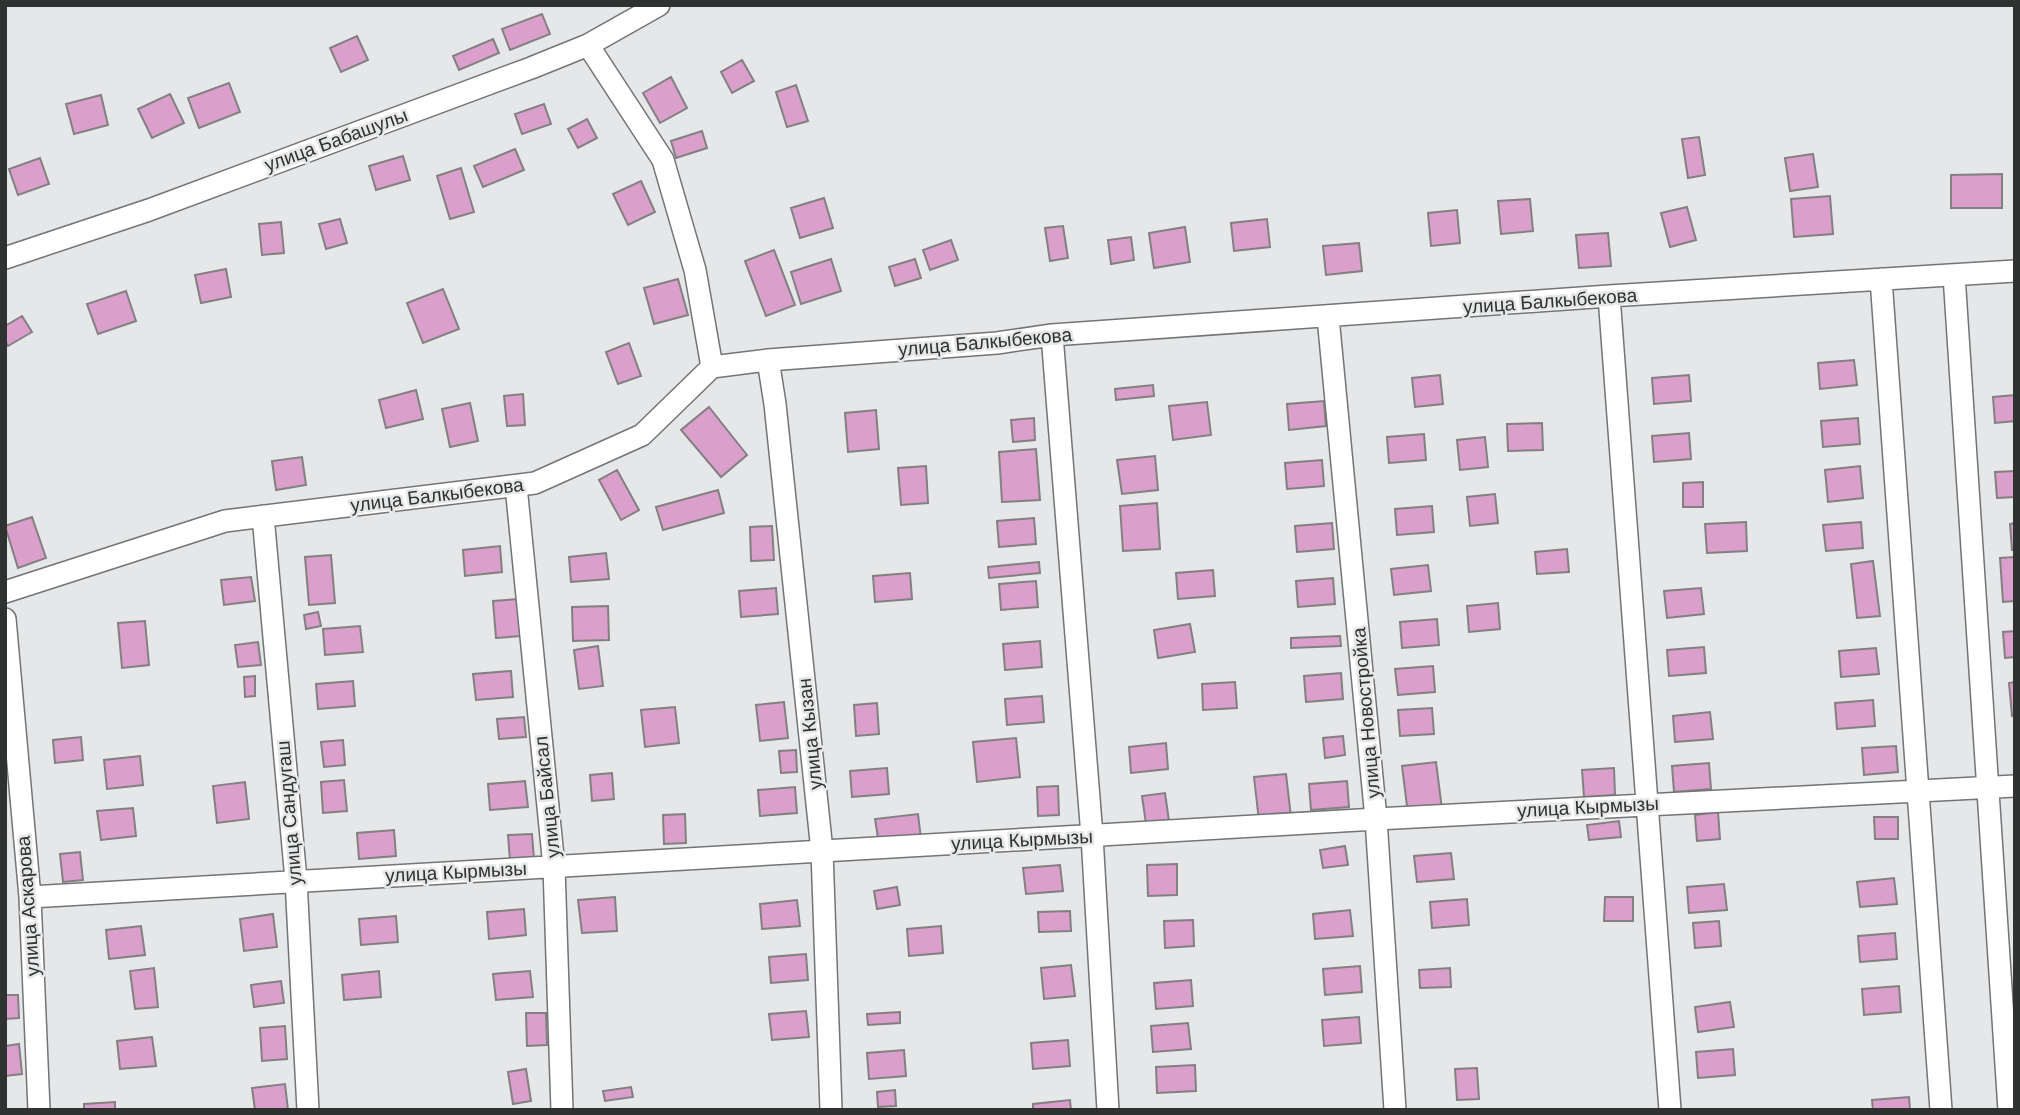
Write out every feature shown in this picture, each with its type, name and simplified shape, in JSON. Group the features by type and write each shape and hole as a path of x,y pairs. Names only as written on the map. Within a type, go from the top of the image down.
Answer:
{"street":[{"name":"улица Бабашулы","path":"5,258 162,205 531,68 588,45 659,5"},
{"path":"588,45 663,160 695,270 712,368"},
{"name":"улица Балкыбекова","path":"5,592 225,521 535,483 642,435 712,368 768,360 997,343 1052,335 2015,271"},
{"path":"1954,275 2009,1110"},
{"path":"1881,279 1941,1110"},
{"path":"1609,296 1670,1110"},
{"name":"улица Новостройка","path":"1328,317 1376,819 1395,1110"},
{"path":"1052,335 1092,836 1108,1110"},
{"name":"улица Кызан","path":"768,360 775,404 822,851 831,1110"},
{"name":"улица Байсал","path":"516,486 554,867 562,1110"},
{"name":"улица Сандугаш","path":"263,516 296,880 308,1110"},
{"name":"улица Аскарова","path":"5,619 30,897 39,1110"},
{"name":"улица Кырмызы","path":"30,897 1376,819 2015,786"}],"building":[{"path":"542,14 550,34 510,50 502,29"},
{"path":"357,36 368,60 341,72 330,48"},
{"path":"493,39 499,53 459,70 453,56"},
{"path":"742,60 754,81 732,93 721,72"},
{"path":"671,77 687,108 660,123 643,93"},
{"path":"229,83 240,112 199,128 188,98"},
{"path":"796,85 808,121 787,127 776,92"},
{"path":"170,94 184,123 152,138 138,109"},
{"path":"101,95 108,125 74,134 66,104"},
{"path":"544,104 551,124 522,134 515,114"},
{"path":"587,119 597,138 578,148 568,129"},
{"path":"702,131 707,148 676,158 671,141"},
{"path":"1699,137 1705,175 1688,178 1682,139"},
{"path":"515,149 524,170 483,187 474,166"},
{"path":"1813,154 1818,187 1790,191 1785,158"},
{"path":"403,156 410,180 376,190 369,166"},
{"path":"40,158 49,184 18,195 9,169"},
{"path":"461,168 474,212 450,219 437,176"},
{"path":"2002,174 2002,208 1951,208 1951,175"},
{"path":"641,181 655,212 628,225 613,194"},
{"path":"1830,196 1833,234 1794,237 1791,199"},
{"path":"824,198 833,228 800,238 791,208"},
{"path":"1530,199 1533,231 1501,234 1498,201"},
{"path":"1687,207 1696,240 1670,247 1661,213"},
{"path":"1457,210 1460,243 1431,246 1428,213"},
{"path":"340,219 347,243 326,249 319,224"},
{"path":"1267,219 1270,247 1234,251 1231,223"},
{"path":"281,222 284,253 262,255 259,224"},
{"path":"1063,226 1068,258 1050,261 1045,228"},
{"path":"1185,227 1190,262 1154,268 1149,233"},
{"path":"1608,233 1611,266 1579,268 1576,235"},
{"path":"1131,237 1134,260 1111,264 1108,240"},
{"path":"951,240 958,260 930,270 923,250"},
{"path":"1359,243 1362,271 1326,275 1323,246"},
{"path":"774,250 795,305 766,316 745,261"},
{"path":"831,259 841,291 801,304 791,272"},
{"path":"915,259 921,278 895,286 889,267"},
{"path":"226,269 231,297 201,303 195,275"},
{"path":"678,279 688,315 654,324 644,288"},
{"path":"443,289 459,329 423,343 407,303"},
{"path":"126,291 136,321 98,334 87,304"},
{"path":"22,316 32,332 8,346 5,341 5,326"},
{"path":"629,343 641,376 618,384 606,352"},
{"path":"1854,360 1857,385 1820,389 1818,363"},
{"path":"1440,375 1443,404 1415,407 1412,378"},
{"path":"1689,375 1691,401 1654,404 1652,378"},
{"path":"1153,385 1154,396 1116,400 1115,389"},
{"path":"416,390 423,419 386,428 379,400"},
{"path":"523,394 525,425 507,426 504,396"},
{"path":"2015,395 2015,421 1995,423 1993,397"},
{"path":"1324,401 1326,426 1289,430 1287,404"},
{"path":"1207,402 1211,435 1173,440 1169,406"},
{"path":"470,403 478,441 450,447 442,409"},
{"path":"709,407 747,455 721,477 681,430"},
{"path":"876,410 879,449 848,452 845,413"},
{"path":"1034,418 1035,440 1013,442 1011,420"},
{"path":"1858,418 1860,444 1823,447 1821,421"},
{"path":"1542,423 1543,450 1508,451 1507,424"},
{"path":"1689,433 1691,459 1654,462 1652,436"},
{"path":"1424,434 1426,460 1389,463 1387,437"},
{"path":"1485,437 1488,467 1460,470 1457,440"},
{"path":"1036,449 1040,500 1002,502 999,452"},
{"path":"1155,456 1158,490 1122,494 1117,460"},
{"path":"302,457 306,485 276,490 272,461"},
{"path":"1322,460 1324,486 1287,489 1285,463"},
{"path":"926,466 928,503 901,505 898,468"},
{"path":"1860,466 1863,498 1828,502 1825,470"},
{"path":"617,470 639,510 621,520 599,480"},
{"path":"2015,471 2015,497 1997,498 1995,472"},
{"path":"1703,482 1703,507 1683,507 1683,483"},
{"path":"718,490 724,513 663,530 656,507"},
{"path":"1495,494 1498,523 1470,526 1467,497"},
{"path":"1157,503 1160,549 1123,551 1120,506"},
{"path":"1432,506 1434,532 1397,535 1395,509"},
{"path":"32,517 46,558 18,568 5,526"},
{"path":"1034,518 1036,544 999,547 997,521"},
{"path":"1746,522 1747,551 1707,553 1705,524"},
{"path":"1861,522 1863,548 1826,551 1823,525"},
{"path":"1332,523 1334,549 1297,552 1295,526"},
{"path":"2015,523 2015,550 2012,550 2010,524"},
{"path":"772,526 774,560 751,561 750,527"},
{"path":"500,546 502,572 465,576 463,550"},
{"path":"1567,549 1569,572 1537,574 1535,552"},
{"path":"606,553 609,579 571,582 569,557"},
{"path":"331,555 335,603 309,605 305,557"},
{"path":"2015,557 2015,601 2003,602 2000,558"},
{"path":"1873,561 1880,616 1857,618 1851,564"},
{"path":"1039,562 1040,573 989,578 988,567"},
{"path":"1428,565 1431,591 1394,595 1391,569"},
{"path":"1213,570 1215,596 1178,599 1176,573"},
{"path":"910,573 912,599 875,602 873,576"},
{"path":"251,577 255,601 224,605 221,580"},
{"path":"1333,578 1335,604 1298,607 1296,581"},
{"path":"1036,581 1038,607 1001,610 999,584"},
{"path":"776,588 778,614 741,617 739,591"},
{"path":"1701,588 1704,614 1667,618 1664,591"},
{"path":"518,599 521,636 496,638 493,601"},
{"path":"1498,603 1500,629 1469,632 1467,606"},
{"path":"608,606 609,640 573,641 572,607"},
{"path":"318,612 321,626 306,629 304,615"},
{"path":"1437,619 1439,645 1402,648 1400,622"},
{"path":"145,621 149,665 122,668 118,623"},
{"path":"1190,624 1195,652 1158,658 1154,630"},
{"path":"360,626 363,652 325,655 323,629"},
{"path":"2015,631 2015,657 2005,658 2003,632"},
{"path":"1340,636 1341,646 1291,648 1291,638"},
{"path":"1040,641 1042,667 1005,670 1003,644"},
{"path":"258,642 261,665 238,667 235,645"},
{"path":"598,646 603,686 579,689 574,650"},
{"path":"1704,647 1706,673 1669,676 1667,650"},
{"path":"1876,648 1879,674 1841,677 1839,651"},
{"path":"1433,666 1435,692 1398,695 1395,669"},
{"path":"511,671 513,697 476,700 473,674"},
{"path":"1341,673 1343,699 1306,702 1304,676"},
{"path":"255,676 255,696 245,697 244,677"},
{"path":"353,681 355,706 318,709 316,684"},
{"path":"1235,682 1237,708 1203,710 1202,684"},
{"path":"2015,682 2015,715 2012,716 2009,683"},
{"path":"1042,696 1044,722 1007,725 1005,699"},
{"path":"1873,700 1875,726 1837,729 1835,703"},
{"path":"784,702 788,738 760,741 756,705"},
{"path":"877,703 879,734 856,736 854,705"},
{"path":"675,707 679,743 645,747 641,710"},
{"path":"1432,708 1434,734 1400,736 1398,710"},
{"path":"1710,712 1713,739 1675,742 1673,716"},
{"path":"524,717 526,737 499,739 497,719"},
{"path":"1343,736 1345,755 1325,758 1323,738"},
{"path":"81,737 83,760 55,763 53,740"},
{"path":"1016,738 1020,777 977,782 973,742"},
{"path":"343,740 345,765 324,767 321,742"},
{"path":"1166,743 1168,769 1131,773 1129,747"},
{"path":"1896,746 1898,772 1864,775 1862,748"},
{"path":"796,750 797,772 781,773 779,751"},
{"path":"140,756 143,785 107,789 104,760"},
{"path":"1436,762 1442,809 1408,814 1402,766"},
{"path":"1709,763 1711,789 1674,792 1672,766"},
{"path":"887,768 889,794 852,797 850,771"},
{"path":"1614,768 1615,795 1584,797 1582,770"},
{"path":"612,773 614,799 592,801 590,775"},
{"path":"1286,774 1291,817 1259,821 1254,777"},
{"path":"344,780 347,811 323,813 321,782"},
{"path":"525,781 528,807 490,810 488,784"},
{"path":"1347,781 1349,807 1311,810 1309,784"},
{"path":"245,782 249,819 217,823 213,786"},
{"path":"1058,786 1059,815 1038,816 1037,787"},
{"path":"795,787 797,813 760,816 758,790"},
{"path":"1165,793 1169,821 1146,824 1142,796"},
{"path":"133,808 136,836 101,840 97,811"},
{"path":"1718,812 1720,839 1697,841 1695,815"},
{"path":"685,814 686,843 664,844 663,815"},
{"path":"918,814 921,839 879,844 875,819"},
{"path":"1874,817 1898,817 1898,839 1875,839"},
{"path":"1619,821 1621,837 1589,840 1587,825"},
{"path":"394,830 396,856 359,859 357,833"},
{"path":"532,834 534,859 510,861 508,835"},
{"path":"1345,846 1348,865 1323,868 1320,850"},
{"path":"80,852 83,880 63,882 60,854"},
{"path":"1451,853 1454,879 1417,882 1414,856"},
{"path":"1177,864 1177,895 1148,896 1147,865"},
{"path":"1060,865 1063,891 1026,894 1023,868"},
{"path":"1894,878 1897,904 1860,907 1857,882"},
{"path":"1724,884 1727,910 1689,913 1687,887"},
{"path":"897,887 900,905 877,909 874,891"},
{"path":"615,897 617,931 582,933 578,900"},
{"path":"1605,897 1633,897 1633,921 1604,921"},
{"path":"1467,899 1469,925 1432,928 1430,902"},
{"path":"797,900 800,926 762,929 760,904"},
{"path":"524,909 526,935 489,939 487,912"},
{"path":"1350,910 1353,936 1315,939 1313,914"},
{"path":"1070,911 1071,931 1039,932 1038,912"},
{"path":"273,914 277,947 244,951 240,919"},
{"path":"396,916 398,942 361,945 359,919"},
{"path":"1193,920 1194,946 1165,948 1164,921"},
{"path":"1719,921 1721,946 1695,948 1693,923"},
{"path":"141,926 145,955 109,959 106,930"},
{"path":"941,926 943,953 909,956 907,929"},
{"path":"1895,933 1897,959 1860,962 1858,936"},
{"path":"806,954 808,980 771,983 769,957"},
{"path":"1071,965 1075,996 1044,999 1041,968"},
{"path":"1360,966 1362,992 1325,995 1323,969"},
{"path":"154,968 158,1007 135,1009 130,971"},
{"path":"1450,968 1451,987 1420,988 1419,970"},
{"path":"379,971 381,997 344,1000 342,975"},
{"path":"530,971 533,997 496,1000 493,974"},
{"path":"1191,980 1193,1006 1156,1009 1154,983"},
{"path":"281,981 284,1003 254,1007 251,985"},
{"path":"1899,986 1901,1012 1864,1015 1862,989"},
{"path":"5,995 18,995 19,1018 5,1019"},
{"path":"1730,1002 1734,1027 1698,1032 1695,1007"},
{"path":"806,1011 809,1037 772,1040 769,1014"},
{"path":"900,1012 900,1023 868,1025 867,1014"},
{"path":"526,1013 546,1013 547,1045 527,1046"},
{"path":"1359,1017 1361,1043 1324,1046 1322,1020"},
{"path":"1188,1023 1191,1049 1153,1052 1151,1026"},
{"path":"285,1026 287,1059 262,1061 260,1028"},
{"path":"152,1037 156,1066 120,1069 117,1041"},
{"path":"1068,1040 1070,1066 1033,1069 1031,1043"},
{"path":"19,1044 22,1074 5,1076 5,1046"},
{"path":"1733,1049 1735,1075 1698,1078 1696,1052"},
{"path":"904,1050 906,1076 869,1079 867,1053"},
{"path":"1195,1065 1196,1091 1157,1093 1156,1067"},
{"path":"1477,1068 1479,1099 1457,1100 1455,1069"},
{"path":"526,1069 531,1101 513,1104 508,1072"},
{"path":"285,1084 288,1110 255,1110 252,1088"},
{"path":"631,1087 633,1097 605,1101 603,1091"},
{"path":"895,1090 896,1106 878,1107 877,1092"},
{"path":"1909,1097 1910,1110 1873,1110 1872,1100"},
{"path":"1070,1100 1071,1110 1033,1110 1033,1104"},
{"path":"115,1102 115,1110 84,1110 84,1104"}]}
